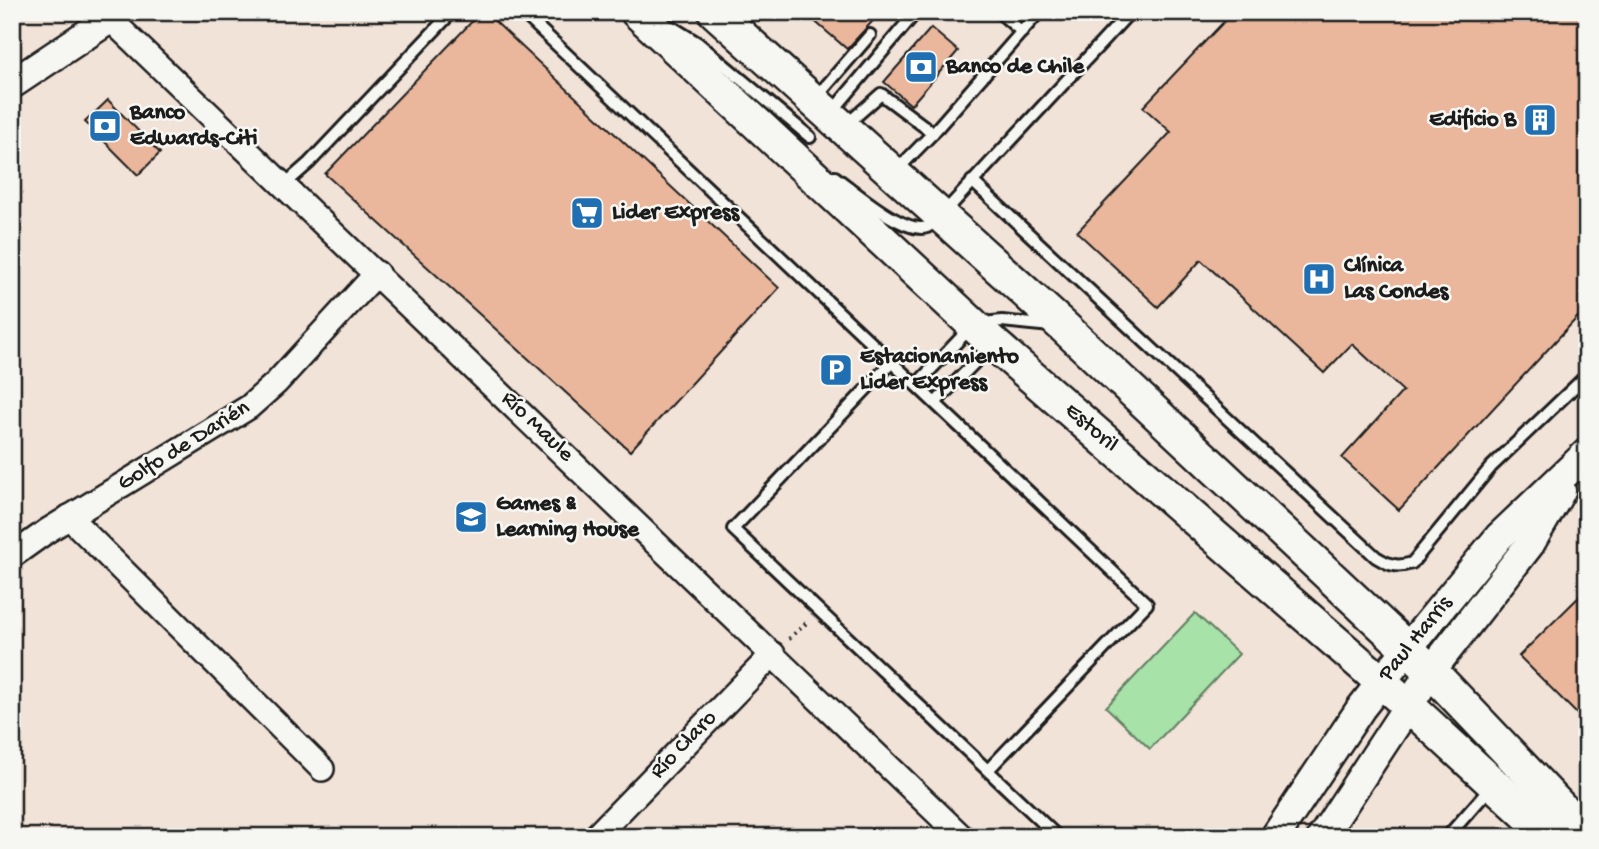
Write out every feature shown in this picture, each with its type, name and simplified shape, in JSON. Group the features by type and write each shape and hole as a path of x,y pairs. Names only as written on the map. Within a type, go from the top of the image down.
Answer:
{"main road":[{"name":"Estoril","path":"637,12 984,334 1409,706 1551,837"},
{"path":"715,12 824,120 894,173 1064,327 1431,671 1587,835"}],"street":[{"name":"Río Maule","path":"115,16 284,185 962,837"},
{"path":"12,84 115,16"},
{"name":"Golfo de Darién","path":"12,556 69,517 249,407 276,383 377,273"},
{"name":"Paul Harris","path":"1275,837 1381,682 1407,649 1499,537 1583,456"},
{"name":"Paul Harris","path":"1322,837 1431,671 1530,544 1583,456"},
{"path":"69,517 321,769"},
{"name":"Río Claro","path":"595,837 773,654"}],"lane":[{"path":"284,185 309,163 452,12"},
{"path":"522,12 1147,604 988,770"},
{"path":"649,12 824,120"},
{"path":"824,120 916,12"},
{"path":"999,12 1022,32"},
{"path":"894,173 933,134 1039,12"},
{"path":"780,144 825,170 895,220 909,226 926,227 940,217 1130,12"},
{"path":"824,120 870,35"},
{"path":"824,120 881,94 933,134"},
{"path":"972,181 1182,380 1388,564 1400,567 1412,563 1491,467 1587,375"},
{"path":"916,385 1002,321 1064,327"},
{"path":"935,403 984,334"},
{"path":"892,362 733,529 1058,837"},
{"path":"1447,837 1493,784"}],"path":[{"path":"773,654 819,611"}],"green space":[{"path":"1195,613 1239,654 1150,749 1106,707"}],"building":[{"path":"481,12 485,12 779,288 630,451 325,174"},
{"path":"804,12 881,12 847,49"},
{"name":"Clínica Las Condes","path":"1233,12 1587,12 1587,307 1399,510 1342,458 1403,391 1352,344 1324,373 1201,260 1158,307 1077,232 1171,132 1143,107"},
{"name":"Banco de Chile","path":"931,28 958,51 911,105 884,82"},
{"path":"108,100 160,153 138,175 85,122"},
{"path":"1587,589 1587,724 1519,656"}],"place":[{"name":"Banco de Chile","path":"921,67"},
{"name":"Edificio B","path":"1540,120"},
{"name":"Banco Edwards-Citi","path":"105,126"},
{"name":"Lider Express","path":"587,213"},
{"name":"Clínica Las Condes","path":"1319,279"},
{"name":"Estacionamiento Lider Express","path":"836,370"},
{"name":"Games & Learning House","path":"471,517"}]}
